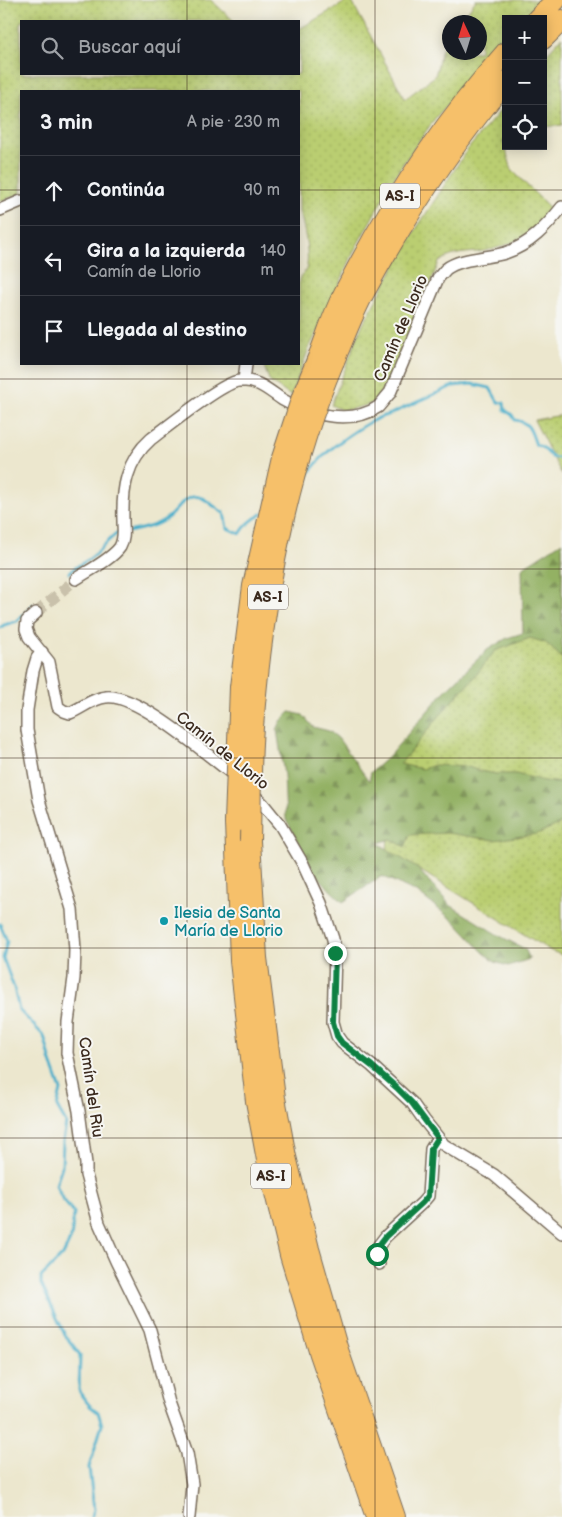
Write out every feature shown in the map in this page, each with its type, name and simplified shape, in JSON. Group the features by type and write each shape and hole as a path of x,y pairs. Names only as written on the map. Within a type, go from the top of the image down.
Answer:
{"highway":[{"path":"541,15 556,0"},
{"path":"547,35 562,20"},
{"name":"AS-I","path":"395,1517 337,1347 309,1250 286,1157 275,1098 257,958 250,840 253,729 261,648 280,532 313,415 342,296 381,227 427,153 475,88 502,57"},
{"name":"AS-I","path":"376,1517 309,1318 290,1255 267,1160 256,1101 240,961 235,822 240,688 253,586 282,458 302,397 327,358 396,236 444,161 502,86"}],"street":[{"path":"0,210 20,201"},
{"name":"Camín de Llorio","path":"244,381 252,381 265,387 284,401 308,412 328,417 363,414 378,406 390,392 438,278 447,268 463,262 507,252 524,244 536,236 562,207"},
{"path":"76,579 119,549 123,532 122,499 124,486 132,462 141,448 221,388 237,381 244,381 246,365"},
{"name":"Camín de Llorio","path":"36,613 28,621 26,629 29,637 42,652 52,669 58,707 70,713 99,698 105,697 123,699 136,705 174,728 230,772 263,804 280,825 303,864 321,903 333,939 335,953 333,1022 337,1036 342,1043 372,1066 407,1098 444,1145 494,1175 562,1233"},
{"name":"Camín del Riu","path":"42,652 37,658 33,671 27,710 27,730 39,800 72,909 74,923 74,978 68,1022 68,1053 79,1111 86,1175 102,1230 150,1330 169,1403 187,1453 192,1484 189,1517"},
{"path":"379,1264 377,1254 379,1245 428,1196 431,1149 438,1138"}],"green space":[{"path":"0,0 211,0 233,20 20,20 20,75 300,75 300,28 351,0 405,99 435,76 442,49 442,60 487,60 487,15 465,15 476,0 543,0 530,15 502,15 502,45 436,117 398,171 356,247 309,348 291,396 270,382 263,365 300,365 300,278 307,264 307,249 300,214 300,90 20,90 20,194 0,201"},
{"path":"562,37 562,125 547,127 547,60 547,54"},
{"path":"502,109 502,150 506,150 512,170 552,210 530,232 513,242 494,249 456,254 439,262 391,383 371,404 343,411 331,405 361,328 406,245 467,150"},
{"path":"562,415 562,475 534,420"},
{"path":"562,542 562,658 546,643 530,638 495,651 400,764 422,769 435,765 468,767 496,774 516,774 562,783 562,823 537,834 494,840 447,833 410,835 405,847 391,839 378,843 418,869 450,905 498,935 525,949 530,959 508,966 495,962 454,921 418,893 382,876 343,902 331,891 313,870 286,819 284,775 277,730 281,721 290,712 303,715 313,727 329,731 338,738 369,781 371,772 388,757 444,692 487,650 507,638 523,633 522,568"},
{"path":"562,547 562,955 551,951 387,850 394,761 495,651 523,633 525,566"}],"waterway":[{"path":"302,485 319,461 341,441 357,430 376,419 453,386 472,384 490,388 498,402 504,403 505,410 515,420 527,425 536,445 553,457 562,457"},
{"path":"127,532 163,521 191,497 202,498 224,513 227,528 240,534 250,522 262,514"},
{"path":"69,573 92,557 112,537 120,532"},
{"path":"0,628 17,621 33,605"},
{"path":"0,924 7,941 3,958 14,988 19,1010 44,1036 61,1090 57,1107 66,1123 62,1166 56,1185 63,1200 74,1213 71,1238 63,1255 41,1277 41,1284 65,1335 80,1355 79,1390 90,1406 98,1412 102,1425 89,1467 94,1510 91,1517"}],"tunnel":[{"path":"36,613 76,579"}],"place":[{"name":"Ilesia de Santa María de Llorio","path":"164,921"}],"route":[{"path":"335,953 333,1022 337,1036 342,1043 372,1066 412,1103 438,1138 431,1149 429,1160 428,1196 386,1236 379,1245 377,1254"}]}
